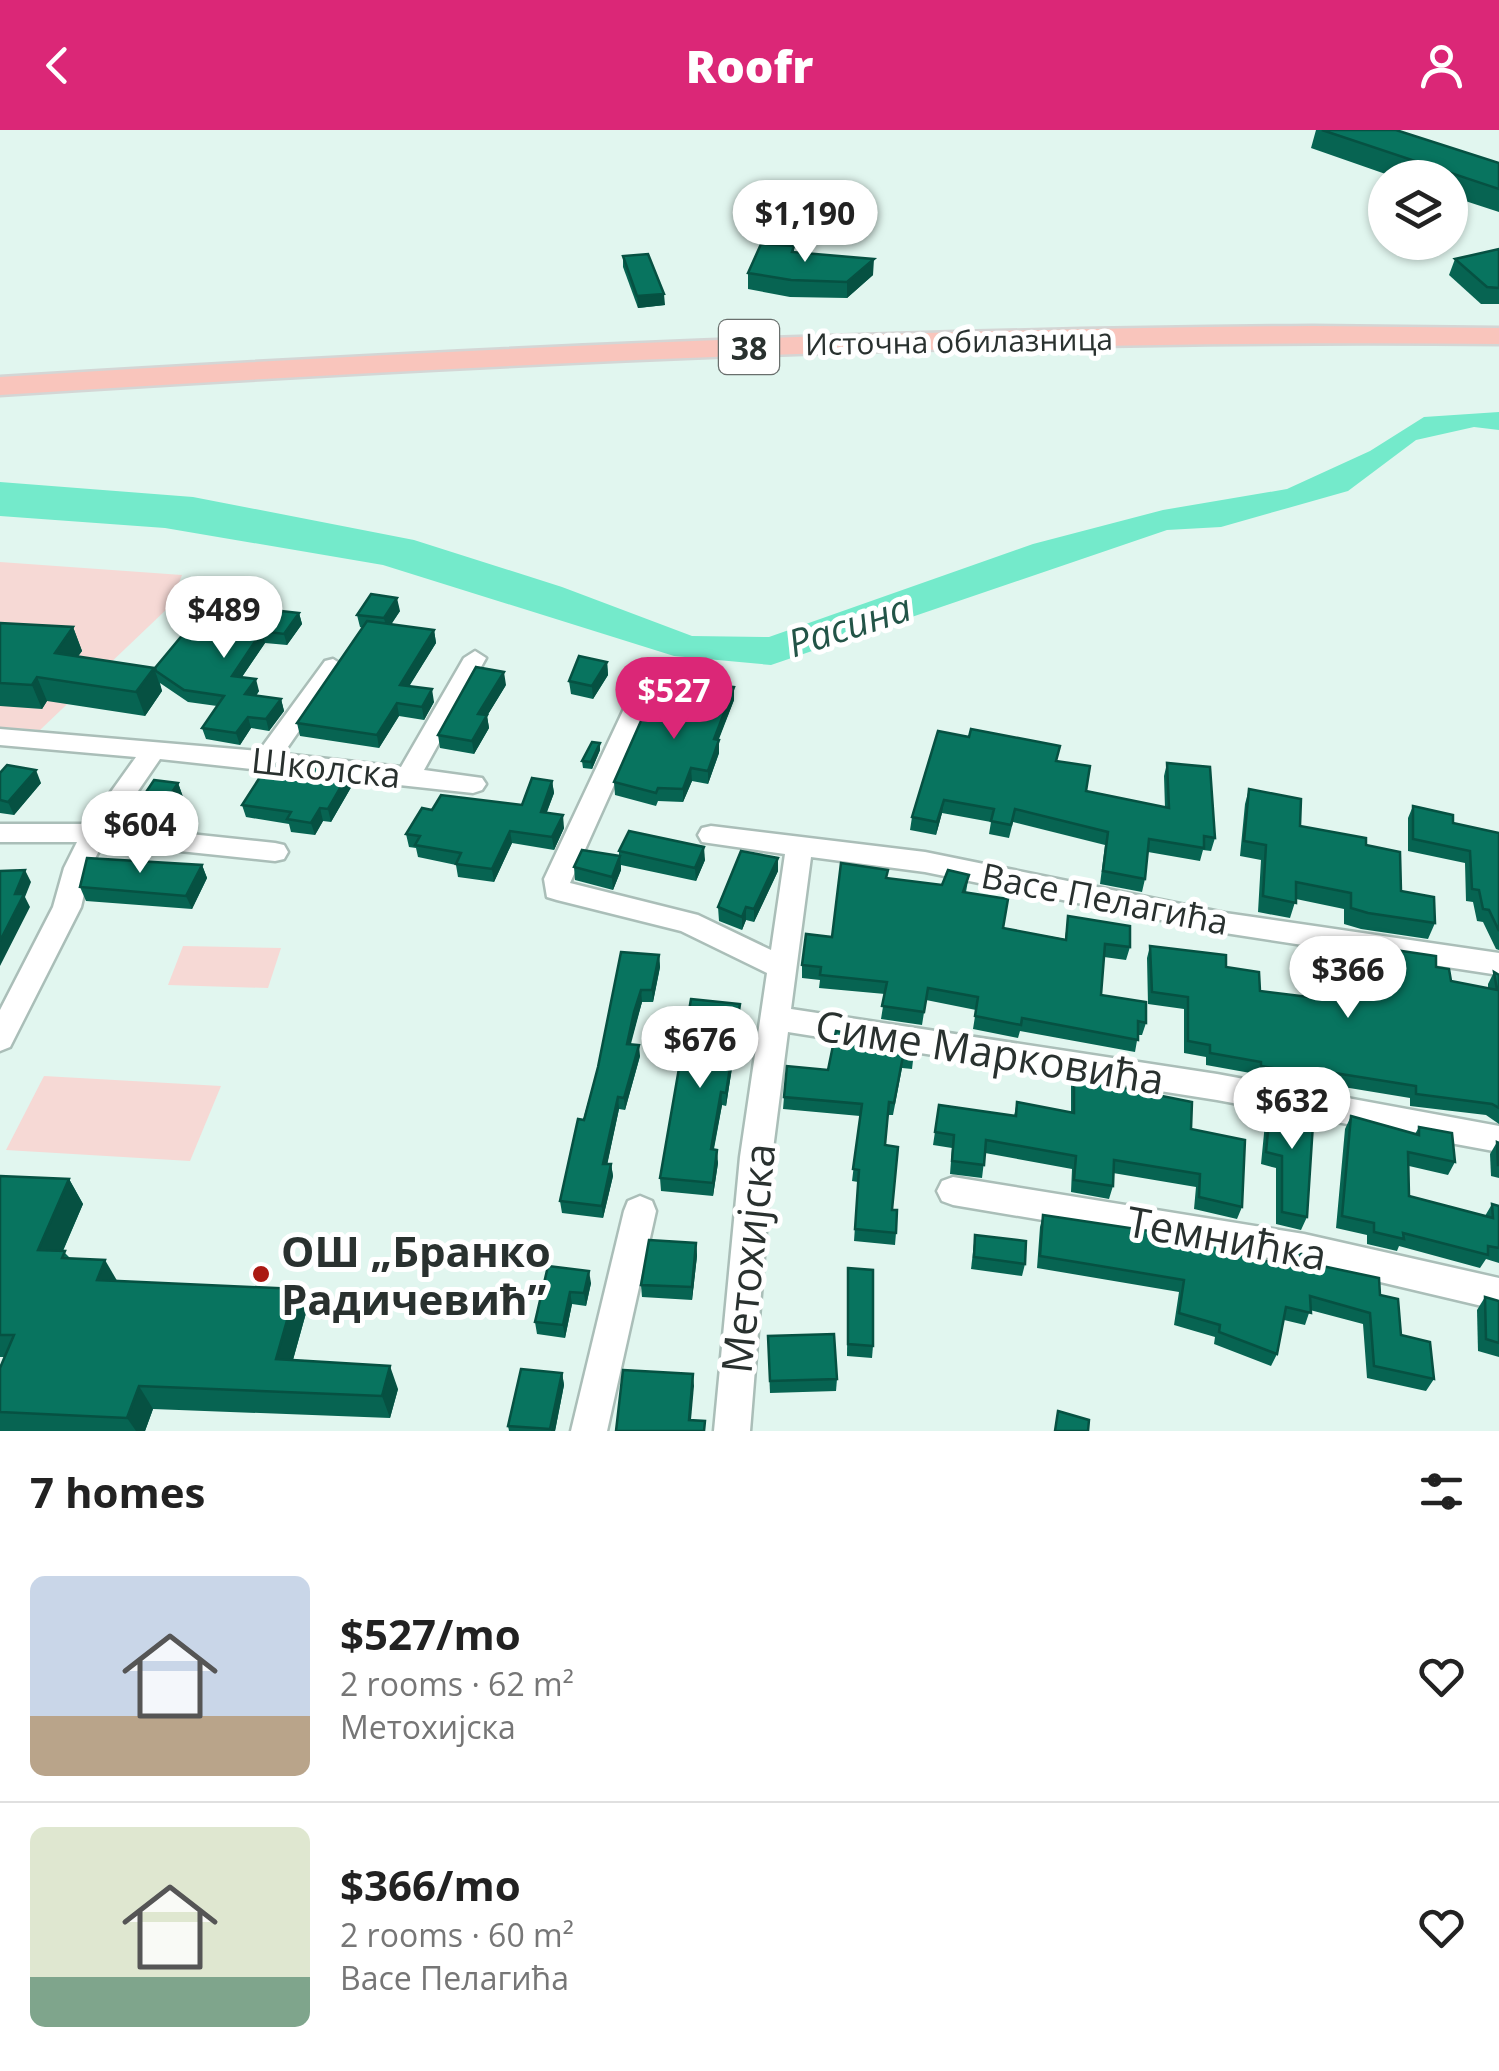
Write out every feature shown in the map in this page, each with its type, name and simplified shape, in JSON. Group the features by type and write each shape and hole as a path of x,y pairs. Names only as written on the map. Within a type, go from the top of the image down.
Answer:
{"main road":[{"name":"Источна обилазница","path":"0,386 316,365 932,340 1499,336"}],"street":[{"path":"408,776 475,658"},
{"path":"266,760 332,666"},
{"path":"642,696 557,880 557,890 688,922 779,966"},
{"name":"Школска","path":"0,738 266,760 472,784"},
{"path":"0,1039 67,907 77,868 95,833 152,751"},
{"path":"0,832 95,833 275,852"},
{"name":"Васе Пелагића","path":"711,835 925,862 1225,923 1499,964"},
{"name":"Метохијска","path":"732,1431 756,1157 779,966 799,848"},
{"name":"Симе Марковића","path":"775,1018 1217,1086 1499,1139"},
{"name":"Темнићка","path":"953,1191 1304,1249 1499,1294"},
{"path":"589,1431 640,1211"}],"shaded area":[{"path":"0,562 182,575 170,606 40,730 0,727"},
{"path":"183,946 281,948 268,988 168,985"},
{"path":"44,1076 221,1086 190,1161 6,1150"}],"water":[{"name":"Расина","path":"1499,412 1499,430 1474,427 1416,440 1348,491 1221,527 1167,530 771,665 674,656 383,565 165,528 0,516 0,482 193,497 414,540 562,587 692,636 769,637 1033,544 1163,510 1287,489 1370,451 1424,417"}],"building":[{"path":"1322,130 1396,130 1499,163 1499,189 1468,179 1468,160 1412,160"},
{"path":"761,244 794,246 792,252 874,259 847,282 791,280 748,273"},
{"path":"1499,249 1499,288 1487,287 1456,260 1468,260 1468,256"},
{"path":"648,254 664,294 637,296 623,256"},
{"path":"371,594 397,598 384,618 357,615"},
{"path":"209,603 299,613 284,634 262,631 232,676 256,679 245,694 281,699 266,719 248,717 236,733 202,728 224,696 184,690 155,668"},
{"path":"367,621 434,630 400,685 432,689 422,707 397,703 377,735 297,723"},
{"path":"0,623 73,627 55,653 154,668 136,692 37,677 32,685 0,683"},
{"path":"579,656 607,662 592,686 569,681"},
{"path":"476,667 504,672 478,714 487,715 472,741 438,735"},
{"path":"705,684 734,687 714,739 719,740 708,771 691,768 683,789 658,788 656,793 614,782 648,705 655,706 657,701 698,708"},
{"path":"971,729 1060,746 1056,761 1090,766 1086,791 1169,808 1167,763 1210,767 1215,838 1204,836 1204,848 1149,839 1145,879 1103,871 1108,832 1015,809 1011,825 991,821 994,809 944,800 937,822 912,817 938,731 969,737"},
{"path":"592,742 600,743 591,762 582,761"},
{"path":"269,763 350,771 328,809 320,808 311,823 287,819 291,812 242,805"},
{"path":"7,765 36,770 8,802 0,800 0,773"},
{"path":"532,778 552,781 541,812 563,815 552,837 510,831 492,869 456,864 461,853 415,845 420,836 406,834 422,808 432,810 441,795 522,805"},
{"path":"154,780 178,783 158,814 133,812"},
{"path":"1249,789 1301,799 1300,826 1366,838 1366,845 1400,852 1401,891 1434,897 1435,923 1351,908 1351,893 1296,882 1296,903 1263,896 1266,845 1244,841"},
{"path":"1413,806 1453,815 1453,823 1499,833 1499,931 1489,910 1483,909 1479,890 1472,889 1470,851 1413,839"},
{"path":"629,831 704,847 695,868 619,851"},
{"path":"582,850 620,856 612,877 574,867"},
{"path":"741,851 778,858 754,909 746,907 742,917 718,907"},
{"path":"87,858 202,865 186,896 80,887"},
{"path":"841,863 888,870 886,878 942,885 948,870 969,875 963,892 1008,899 1003,928 1066,940 1068,916 1130,926 1130,947 1105,944 1101,995 1146,1002 1146,1023 1138,1021 1138,1040 1022,1018 1021,1025 975,1016 978,997 928,988 924,1012 882,1006 887,982 820,975 821,967 802,965 806,934 832,937"},
{"path":"25,870 15,894 24,894 0,941 0,871"},
{"path":"1150,946 1226,955 1226,967 1259,972 1260,991 1317,998 1314,972 1359,978 1358,954 1368,956 1368,946 1436,956 1436,967 1449,969 1451,981 1497,990 1494,972 1499,975 1499,1108 1416,1094 1416,1086 1316,1070 1316,1076 1210,1053 1210,1045 1188,1041 1188,997 1152,992"},
{"path":"621,952 659,955 652,990 641,990 634,1012 627,1044 639,1045 624,1098 618,1097 603,1164 611,1164 602,1206 560,1201 578,1119 584,1120 598,1067"},
{"path":"691,999 740,1004 726,1093 721,1092 711,1149 717,1150 713,1183 660,1178"},
{"path":"836,1031 915,1044 914,1057 903,1056 894,1103 889,1102 885,1145 898,1147 892,1210 897,1210 896,1233 855,1229 859,1170 853,1169 862,1104 784,1097 787,1066 828,1070"},
{"path":"1074,1068 1112,1074 1112,1086 1192,1102 1191,1129 1245,1140 1242,1207 1199,1197 1200,1174 1114,1160 1113,1186 1074,1180 1076,1156 986,1140 984,1165 952,1161 954,1135 935,1132 939,1105 1016,1116 1017,1102 1074,1113"},
{"path":"1271,1100 1314,1108 1307,1217 1282,1212 1282,1156 1266,1152"},
{"path":"1351,1116 1419,1135 1419,1127 1452,1133 1455,1162 1408,1152 1409,1196 1493,1218 1492,1204 1499,1206 1499,1248 1488,1246 1488,1255 1403,1233 1404,1239 1374,1232 1374,1223 1342,1216"},
{"path":"0,1176 69,1179 38,1250 65,1251 62,1258 105,1260 97,1280 296,1289 276,1359 390,1366 382,1396 139,1386 127,1418 0,1412 0,1368 14,1335 0,1335"},
{"path":"1043,1215 1243,1245 1243,1256 1284,1265 1284,1251 1308,1255 1308,1263 1379,1278 1380,1295 1398,1299 1401,1335 1430,1342 1434,1379 1374,1366 1370,1313 1310,1296 1311,1313 1286,1307 1277,1354 1219,1332 1220,1325 1179,1313 1184,1280 1040,1256"},
{"path":"975,1235 1026,1241 1025,1264 974,1257"},
{"path":"649,1240 696,1243 692,1287 641,1285"},
{"path":"548,1266 589,1271 584,1293 570,1292 563,1325 535,1322"},
{"path":"848,1268 873,1270 873,1346 848,1344"},
{"path":"1485,1297 1499,1301 1499,1343 1486,1339"},
{"path":"834,1334 837,1379 770,1381 768,1336"},
{"path":"521,1369 562,1373 550,1429 508,1426"},
{"path":"623,1370 693,1374 689,1420 705,1421 704,1431 616,1431"},
{"path":"1058,1411 1089,1420 1088,1431 1055,1431"}],"place":[{"name":"ОШ „Бранко Радичевић”","path":"261,1274"}]}
